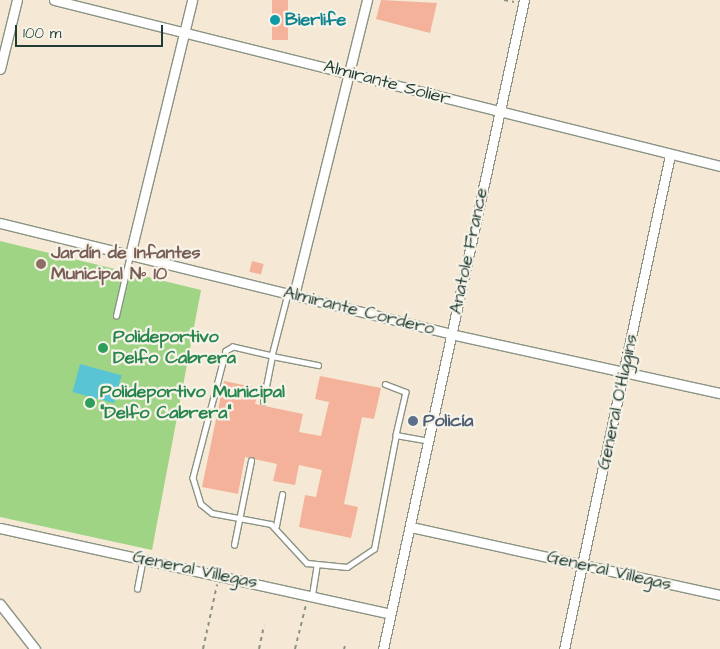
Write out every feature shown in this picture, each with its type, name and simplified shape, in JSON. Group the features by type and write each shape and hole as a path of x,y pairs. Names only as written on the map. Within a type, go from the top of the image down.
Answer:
{"street":[{"path":"0,69 17,0"},
{"name":"Almirante Solier","path":"54,0 184,31 670,155 720,165"},
{"path":"130,255 192,0"},
{"path":"291,294 350,73 367,0"},
{"name":"Anatole France","path":"383,649 411,528 425,440 451,334 524,0"},
{"name":"General O'Higgins","path":"564,649 670,155"},
{"name":"Almirante Cordero","path":"0,223 451,334 720,393"},
{"name":"General Villegas","path":"0,528 390,614"},
{"name":"General Villegas","path":"411,528 720,595"},
{"path":"0,604 35,649"}],"lane":[{"path":"116,316 130,255"},
{"path":"262,402 272,356 291,294"},
{"path":"276,526 206,510 196,496 193,478 226,351 234,347 318,365"},
{"path":"282,495 276,526 295,555 317,565 347,567 374,548 406,392 385,384"},
{"path":"396,435 425,440"},
{"path":"234,545 250,461"},
{"path":"137,590 143,559"},
{"path":"310,595 317,565"}],"path":[{"path":"204,649 219,575"},
{"path":"295,649 310,595"},
{"path":"259,649 264,626"}],"green space":[{"name":"Polideportivo Municipal \"Delfo Cabrera\"","path":"0,241 201,290 152,550 0,517"}],"water":[{"path":"80,364 122,375 114,403 72,392"}],"building":[{"name":"Bierlife","path":"272,0 288,0 288,40 272,40"},
{"path":"381,0 437,3 430,33 376,19"},
{"path":"252,261 264,264 261,275 249,272"},
{"path":"320,376 381,388 374,419 362,417 344,504 358,507 351,538 299,527 305,495 316,497 322,470 299,465 295,485 273,481 277,464 245,457 238,494 202,487 224,381 259,388 255,404 303,414 299,432 321,436 329,402 315,399"}],"place":[{"name":"Bierlife","path":"275,20"},
{"name":"Jardín de Infantes Municipal Nº 10","path":"41,264"},
{"name":"Polideportivo Delfo Cabrera","path":"103,348"},
{"name":"Polideportivo Municipal \"Delfo Cabrera\"","path":"90,403"},
{"name":"Policía","path":"413,421"}]}
